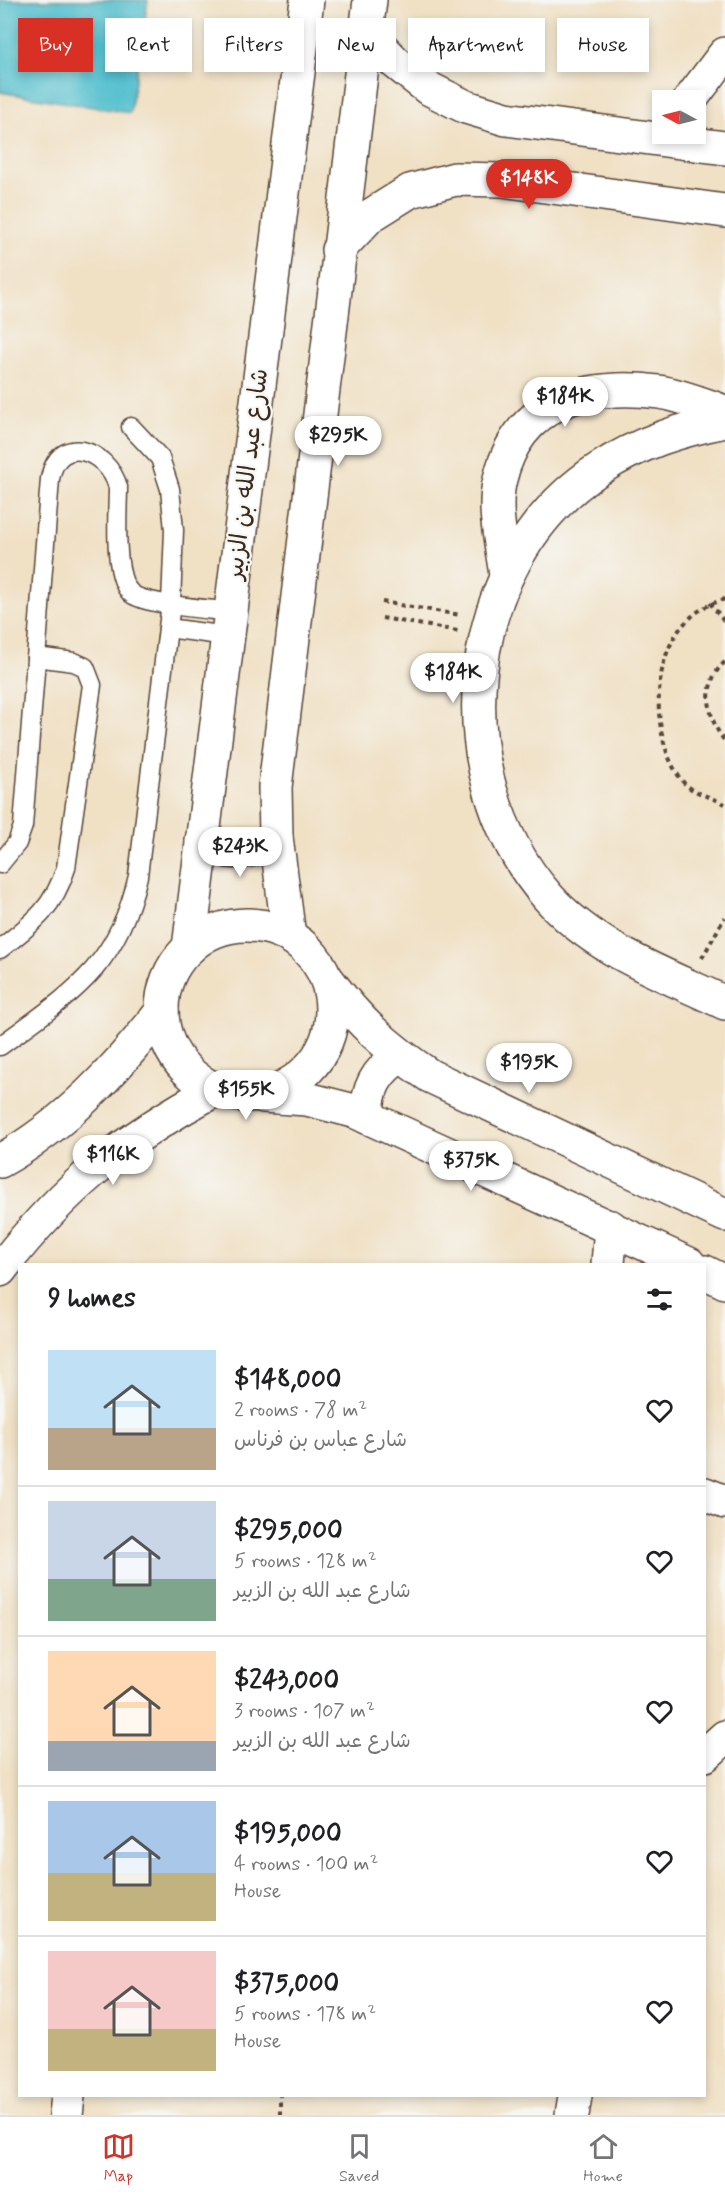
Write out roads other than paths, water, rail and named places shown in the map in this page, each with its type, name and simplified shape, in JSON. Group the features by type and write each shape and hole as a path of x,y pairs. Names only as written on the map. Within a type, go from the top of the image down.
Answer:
{"street":[{"name":"شارع عبد الله بن الزبير","path":"189,948 307,0"},
{"path":"368,16 394,62 428,88 466,107 506,118 652,130"},
{"path":"289,936 276,837 274,787 368,16"},
{"path":"698,90 725,54"},
{"path":"706,143 725,148"},
{"path":"338,250 370,216 410,191 455,179 502,180 725,211"},
{"path":"506,575 497,513 499,480 511,448 531,422 557,402 589,391 661,392 725,412"},
{"path":"725,421 681,430 637,446 597,470 562,500 538,526 506,575 488,628 479,680 478,727 484,774 498,818 520,860 548,897 582,929 621,955 725,1003"},
{"path":"202,840 225,851 238,852 252,850 276,837"},
{"path":"687,1263 354,1111 307,1099 259,1095 237,1096 215,1090 194,1077 176,1059 166,1036 162,1011 165,988 174,966 189,948 206,935 227,927 248,925 269,928 289,936 312,954 326,978 355,1016 400,1056 430,1076 725,1215"},
{"path":"259,1095 288,1086 312,1066 328,1039 332,1009 326,978"},
{"path":"0,1161 52,1126 92,1091 129,1053 162,1011"},
{"path":"368,1117 367,1102 374,1081 388,1064 400,1056"},
{"path":"0,1270 27,1234 68,1191 114,1152 162,1118 215,1090"},
{"path":"608,1263 611,1227"},
{"path":"706,1272 725,1282"},
{"path":"706,1494 725,1502"},
{"path":"706,1754 725,1737"},
{"path":"572,2115 575,2097"}],"lane":[{"path":"0,1046 73,992 97,968 117,940 131,909 138,876 171,603 174,530 170,489 160,458 131,427"},
{"path":"0,864 17,843 22,826 50,478 52,467 59,457 70,452 93,453 105,461 114,472 118,487 120,575 131,594 147,601 171,603 229,624"},
{"path":"168,628 229,624"},
{"path":"0,949 40,917 61,886 66,868 92,686 85,667 74,662 36,657"}],"water":[{"path":"0,0 148,0 145,18 105,18 105,72 137,72 130,113 0,92"}]}
